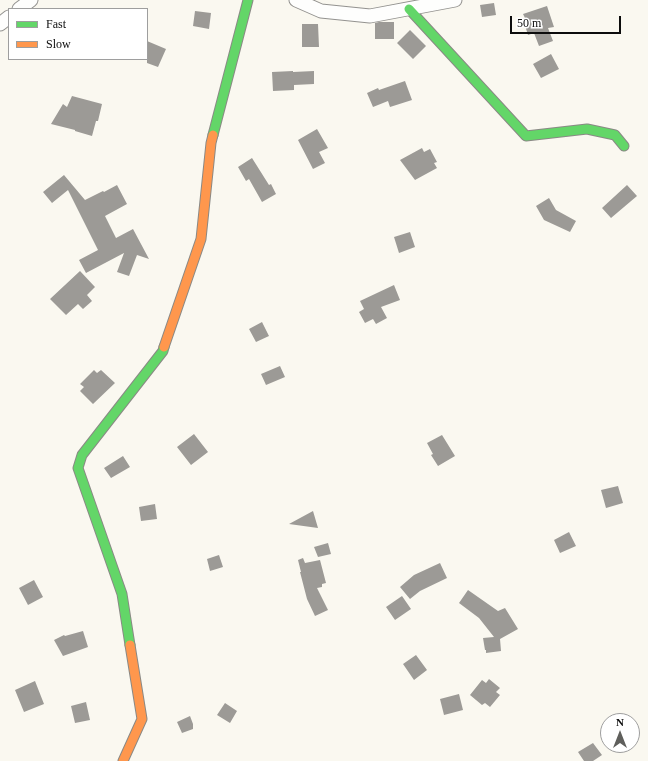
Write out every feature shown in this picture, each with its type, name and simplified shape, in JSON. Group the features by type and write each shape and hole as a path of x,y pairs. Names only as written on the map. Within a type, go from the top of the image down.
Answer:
{"street":[{"path":"20,8 31,0"},
{"path":"123,761 142,720 122,594 78,468 82,455 163,351 200,239 211,143 248,0"},
{"path":"296,0 321,11 370,16 455,0"},
{"path":"409,9 526,136 587,130 615,135 624,146"},
{"path":"0,24 8,18"}],"building":[{"path":"494,3 496,15 482,17 480,5"},
{"path":"547,6 554,27 548,28 553,41 539,46 534,33 528,35 523,14"},
{"path":"195,11 211,13 209,29 193,26"},
{"path":"394,22 394,39 375,39 375,23"},
{"path":"302,24 318,24 319,47 302,47"},
{"path":"410,30 426,46 413,59 397,43"},
{"path":"148,41 166,49 158,67 147,63"},
{"path":"551,54 559,69 541,78 533,64"},
{"path":"314,71 314,84 294,85 294,90 273,91 272,72"},
{"path":"405,81 412,100 390,107 388,101 373,107 367,93 378,88 379,90"},
{"path":"72,96 102,104 98,121 96,121 92,136 51,124 63,104 67,107"},
{"path":"317,129 328,148 319,152 325,163 313,169 298,140"},
{"path":"422,148 424,152 430,149 437,162 434,163 437,168 415,180 400,160"},
{"path":"252,158 269,185 271,184 276,194 262,202 249,179 246,181 238,167"},
{"path":"64,175 85,200 117,185 127,204 105,216 116,238 133,229 149,259 137,255 129,276 117,272 124,253 86,273 79,260 98,250 68,190 52,203 43,192"},
{"path":"627,185 637,196 611,218 602,208"},
{"path":"549,198 556,210 576,221 570,232 544,220 536,206"},
{"path":"410,232 415,247 399,253 394,237"},
{"path":"80,271 95,287 87,295 92,301 83,309 78,304 66,315 50,299"},
{"path":"394,285 400,300 381,307 387,318 376,324 373,319 365,323 359,312 364,309 360,301"},
{"path":"262,322 269,336 256,342 249,329"},
{"path":"280,366 285,377 266,385 261,374"},
{"path":"94,370 97,373 101,370 115,383 93,404 80,391 84,387 80,384"},
{"path":"194,434 208,452 191,465 177,447"},
{"path":"442,435 455,456 438,466 431,455 433,454 427,443"},
{"path":"123,456 130,467 111,478 104,468"},
{"path":"618,486 623,503 606,508 601,490"},
{"path":"155,504 157,519 141,521 139,507"},
{"path":"313,511 318,528 289,524"},
{"path":"569,532 576,546 560,553 554,540"},
{"path":"328,543 331,554 318,557 314,547"},
{"path":"219,555 223,567 210,571 207,559"},
{"path":"303,558 305,563 320,560 326,583 322,584 322,587 317,588 328,610 315,616 307,599 300,572 298,560"},
{"path":"440,563 447,578 420,591 410,599 400,587 414,575"},
{"path":"34,580 43,597 28,605 19,588"},
{"path":"468,590 498,611 505,608 518,629 500,639 501,651 486,653 483,638 494,637 479,618 459,603"},
{"path":"402,596 411,609 395,620 386,607"},
{"path":"83,631 88,647 63,656 54,640 64,635"},
{"path":"416,655 427,670 414,680 403,664"},
{"path":"489,679 500,688 496,692 500,695 490,707 485,703 482,705 470,695 482,680 486,683"},
{"path":"35,681 44,704 24,712 15,690"},
{"path":"459,694 463,710 444,715 440,699"},
{"path":"86,702 90,720 75,723 71,706"},
{"path":"225,703 237,711 230,723 217,715"},
{"path":"190,716 193,729 182,733 177,722"},
{"path":"593,743 602,755 593,761 584,761 578,752"}],"traffic: fast":[{"path":"213,135 248,0"},
{"path":"409,9 526,136 587,129 615,135 624,146"},
{"path":"130,645 122,594 78,468 82,455 163,351 164,347"}],"traffic: slow":[{"path":"164,347 201,239 213,135"},
{"path":"123,761 142,719 130,645"}]}
